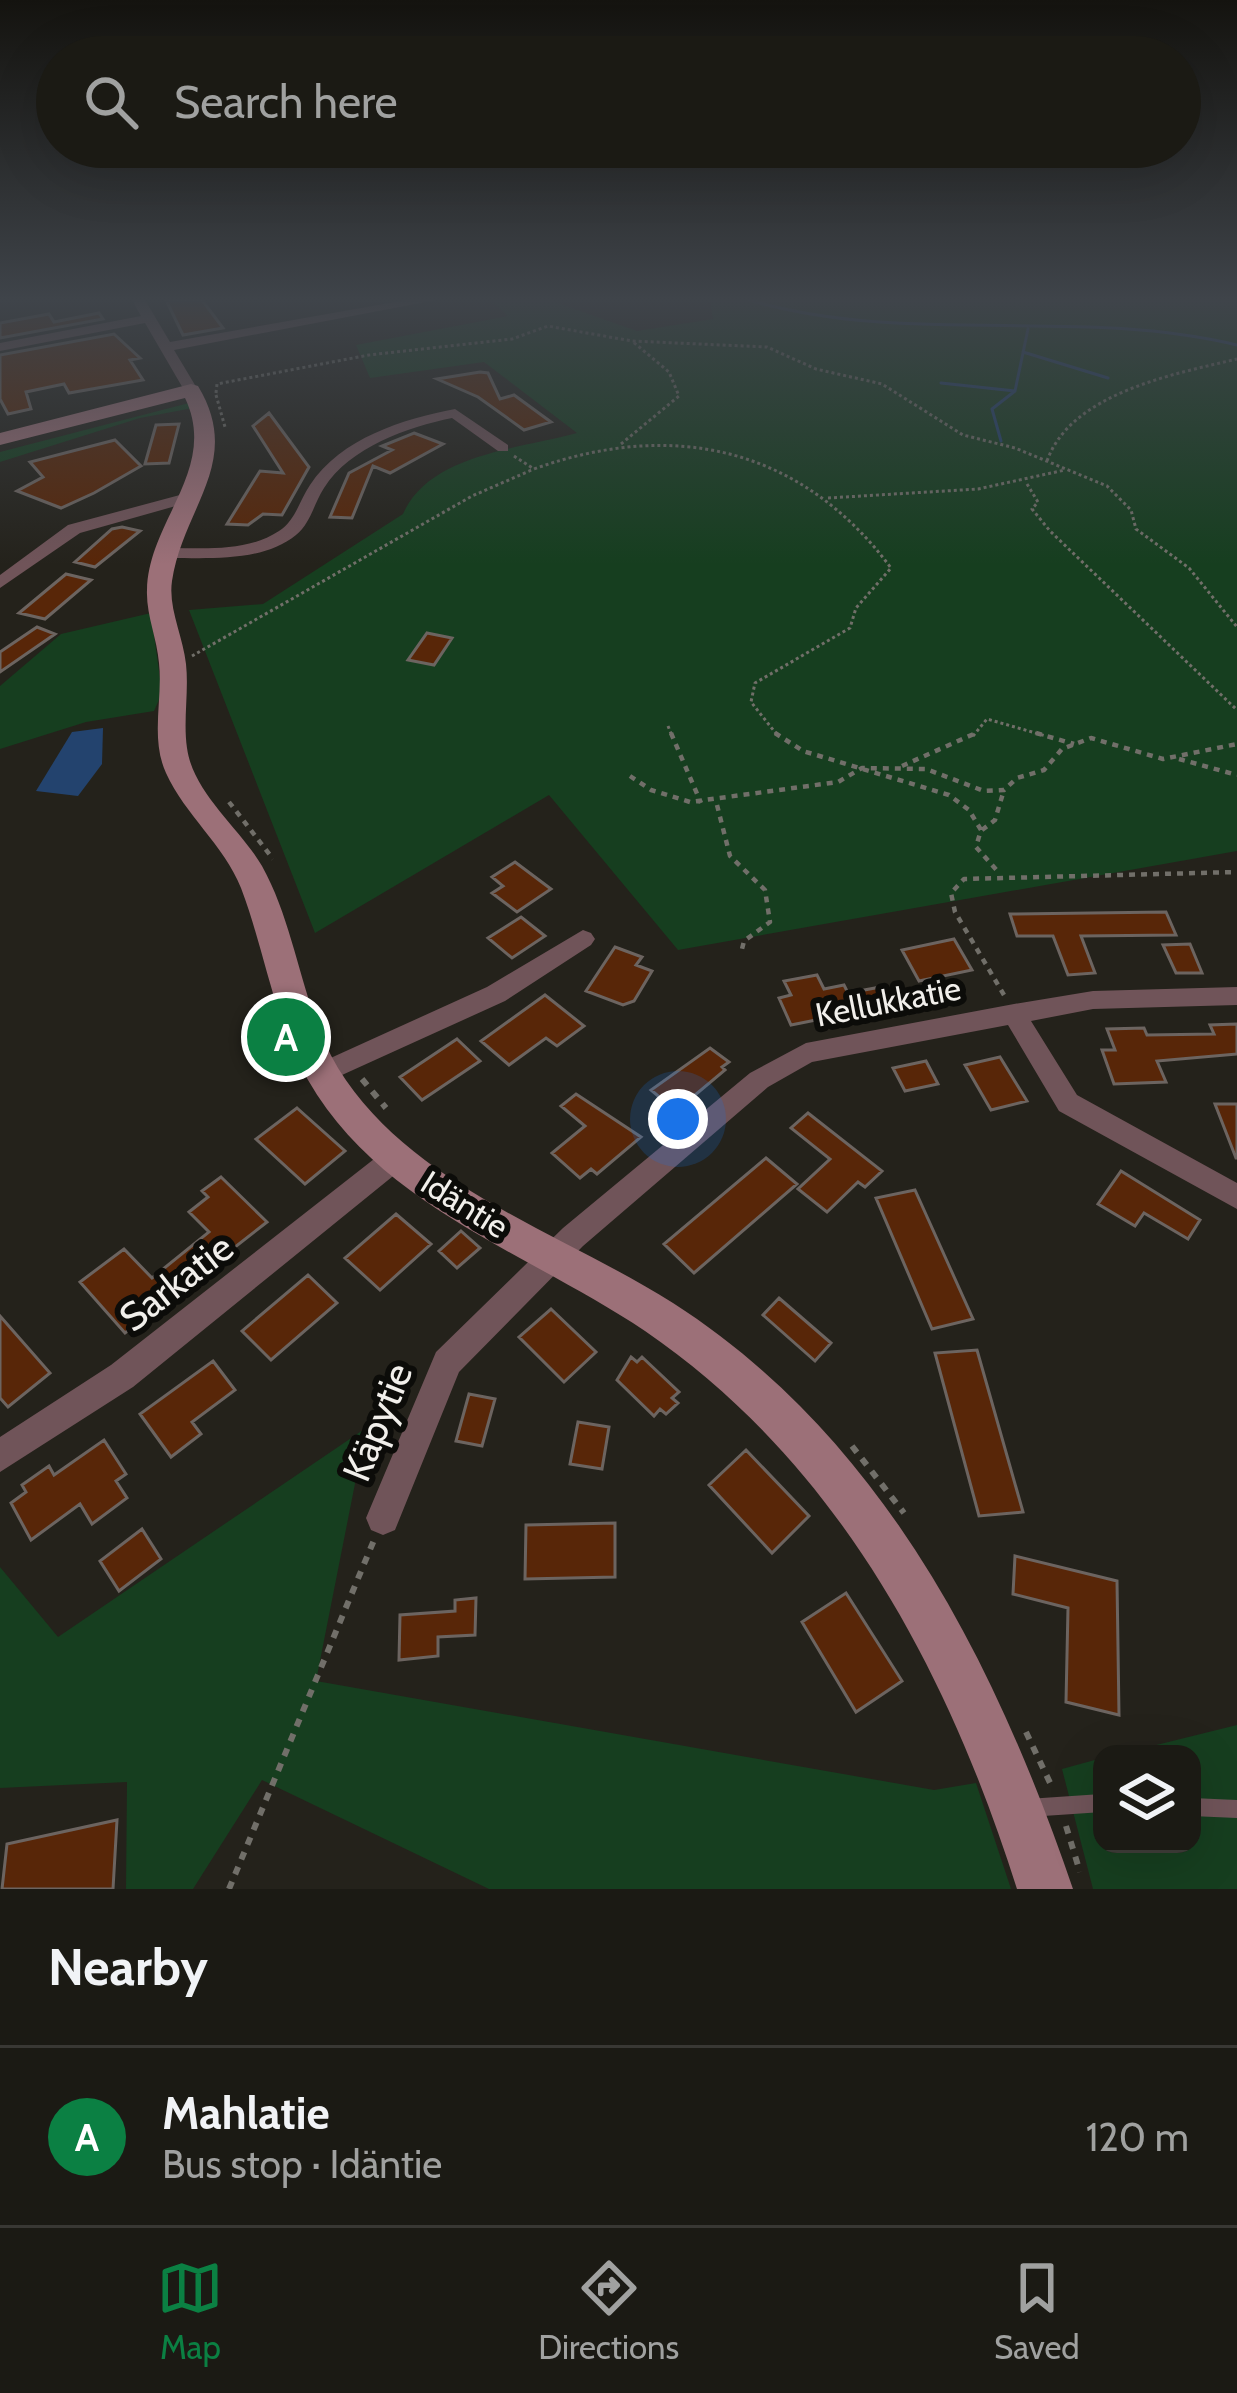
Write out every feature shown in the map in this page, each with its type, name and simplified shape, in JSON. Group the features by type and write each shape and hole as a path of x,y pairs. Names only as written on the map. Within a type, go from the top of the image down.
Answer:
{"street":[{"path":"0,439 204,393 200,388"},
{"name":"Idäntie","path":"204,393 198,486 159,585 173,660 173,753 185,783 234,839 334,1067 394,1160 659,1317 712,1356 820,1459 888,1541 1040,1806 1045,1889"},
{"path":"170,553 261,546 292,531 320,481 344,459 433,416 455,413 503,448"},
{"path":"0,583 94,520 191,497"},
{"path":"334,1067 496,994 583,939"},
{"name":"Kellukkatie","path":"551,1257 759,1080 806,1053 1093,1000 1237,996"},
{"path":"1014,1014 1068,1103 1237,1197"},
{"name":"Sarkatie","path":"0,1456 122,1376 394,1160"},
{"name":"Käpytie","path":"383,1518 447,1362 551,1257"}],"lane":[{"path":"1040,1806 1093,1804"},
{"path":"1201,1807 1237,1809"}],"path":[{"path":"212,388 204,393 225,411 224,437"},
{"path":"620,446 679,396 676,388"},
{"path":"888,388 963,436 1048,461 1107,486 1131,510 1136,529 1189,568 1237,627"},
{"path":"1048,461 1053,442 1075,418 1145,388"},
{"path":"197,674 191,654 472,496 534,469 593,448 620,446 655,444 727,456 767,467 828,498 843,517 861,526 891,568 888,578 861,595 851,610 850,628 831,646 778,665 754,682 752,702 780,739 862,768 937,787 977,815 981,830 976,848 1000,874"},
{"path":"503,448 534,469"},
{"path":"828,498 1028,484 1067,470"},
{"path":"1028,484 1038,502 1032,509 1050,531 1237,710"},
{"path":"902,766 921,755 965,743 987,718 1074,744 1109,740 1237,775"},
{"path":"668,726 701,802"},
{"path":"981,830 995,820 1004,790 1017,778 1043,770 1074,744"},
{"path":"1174,758 1237,744"},
{"path":"630,776 661,795 717,805 788,785 845,782 862,768 902,766 985,791 1004,790"},
{"path":"220,793 258,833 277,874"},
{"path":"717,805 730,856 759,876 772,905 770,922 744,941 742,949"},
{"path":"1014,1014 955,912 951,892 964,879 1000,874 1237,872"},
{"path":"334,1067 389,1112"},
{"path":"842,1437 886,1484 910,1523"},
{"path":"229,1889 383,1518"},
{"path":"1021,1721 1040,1806 1085,1889"}],"green space":[{"path":"518,388 1237,388 1237,851 678,950 549,795 315,933 189,610 263,604 403,514 433,478 454,466 577,433"},
{"path":"189,403 193,408 140,418 0,462 0,452"},
{"path":"151,613 162,693 154,711 86,722 0,749 0,686 61,634"},
{"path":"366,1428 316,1681 934,1790 976,1783 1011,1889 489,1889 262,1780 193,1889 126,1889 127,1782 0,1788 0,1567 58,1637"},
{"path":"1237,1725 1237,1889 1093,1889 1062,1769 1093,1760 1093,1853 1201,1853 1201,1745 1156,1745"}],"water":[{"path":"103,728 102,764 78,796 36,791 72,732"}],"building":[{"path":"0,388 44,388 26,392 31,409 8,414"},
{"path":"458,388 495,388 500,399 514,395 551,422 524,430"},
{"path":"269,413 309,467 282,515 263,514 248,525 227,524 260,471 283,473 253,426"},
{"path":"179,424 169,463 145,464 156,425"},
{"path":"414,433 443,444 390,473 373,466 352,518 330,517 349,473 392,450 382,446"},
{"path":"115,440 141,466 94,493 61,508 17,491 43,477 30,462"},
{"path":"112,529 140,531 95,567 75,562"},
{"path":"66,574 91,580 45,619 19,613"},
{"path":"37,627 55,634 0,672 0,652"},
{"path":"427,633 452,638 434,665 408,660"},
{"path":"515,862 551,889 517,912 492,893 503,886 492,877"},
{"path":"1166,912 1176,935 1081,936 1095,973 1068,975 1053,936 1017,936 1010,914"},
{"path":"521,917 545,936 512,958 488,938"},
{"path":"954,939 972,970 919,981 902,950"},
{"path":"1190,944 1202,973 1176,973 1163,945"},
{"path":"615,947 642,957 636,965 652,971 634,1001 623,1005 586,991"},
{"path":"817,975 824,989 844,985 848,993 886,986 896,1004 791,1025 779,998 791,995 784,981"},
{"path":"545,995 584,1026 557,1046 546,1038 509,1065 481,1041"},
{"path":"1237,1024 1237,1054 1157,1061 1166,1082 1114,1084 1102,1050 1115,1050 1107,1029 1144,1028 1147,1035 1214,1034 1210,1025"},
{"path":"457,1039 480,1061 422,1100 400,1077"},
{"path":"710,1048 729,1062 722,1067 725,1070 676,1111 651,1090"},
{"path":"1000,1057 1027,1101 991,1110 965,1065"},
{"path":"926,1061 938,1084 905,1091 893,1068"},
{"path":"576,1094 641,1137 597,1174 591,1169 580,1178 552,1153 585,1126 561,1106"},
{"path":"1215,1104 1237,1104 1237,1158 1236,1158"},
{"path":"297,1108 345,1151 305,1184 256,1139"},
{"path":"808,1113 882,1171 865,1187 858,1182 827,1212 798,1189 830,1159 791,1128"},
{"path":"766,1158 797,1184 694,1273 664,1244"},
{"path":"1121,1171 1200,1220 1188,1239 1144,1213 1135,1226 1098,1204"},
{"path":"221,1177 267,1222 125,1333 80,1282 124,1249 152,1278 209,1232 189,1212 208,1197 202,1191"},
{"path":"915,1190 973,1319 932,1329 876,1198"},
{"path":"396,1214 431,1244 380,1290 345,1258"},
{"path":"461,1231 480,1248 457,1268 439,1251"},
{"path":"308,1275 337,1303 271,1360 242,1331"},
{"path":"779,1298 831,1343 815,1361 763,1315"},
{"path":"551,1309 596,1352 564,1382 519,1337"},
{"path":"0,1316 50,1373 8,1407 0,1398"},
{"path":"977,1350 1023,1512 979,1516 935,1353"},
{"path":"631,1357 637,1362 642,1357 679,1392 672,1398 678,1403 666,1414 660,1409 654,1416 617,1380"},
{"path":"213,1361 235,1390 192,1422 201,1434 171,1457 140,1414"},
{"path":"469,1394 495,1399 482,1446 456,1441"},
{"path":"578,1422 609,1427 602,1469 570,1464"},
{"path":"104,1440 126,1474 116,1481 127,1498 92,1524 80,1504 31,1540 11,1503 26,1492 22,1485 49,1466 54,1475"},
{"path":"746,1450 809,1516 772,1553 709,1485"},
{"path":"615,1523 615,1577 525,1579 526,1525"},
{"path":"142,1529 161,1559 119,1591 100,1561"},
{"path":"1015,1556 1117,1581 1119,1715 1066,1702 1068,1608 1013,1594"},
{"path":"846,1593 902,1681 856,1712 802,1622"},
{"path":"476,1598 475,1635 438,1637 438,1656 399,1660 400,1615 455,1611 455,1600"},
{"path":"117,1820 113,1889 2,1889 7,1844"}],"waterway":[{"path":"989,388 1015,391"},
{"path":"1001,441 992,409 1015,391"}],"place":[{"name":"Mahlatie","path":"286,1037"}]}
